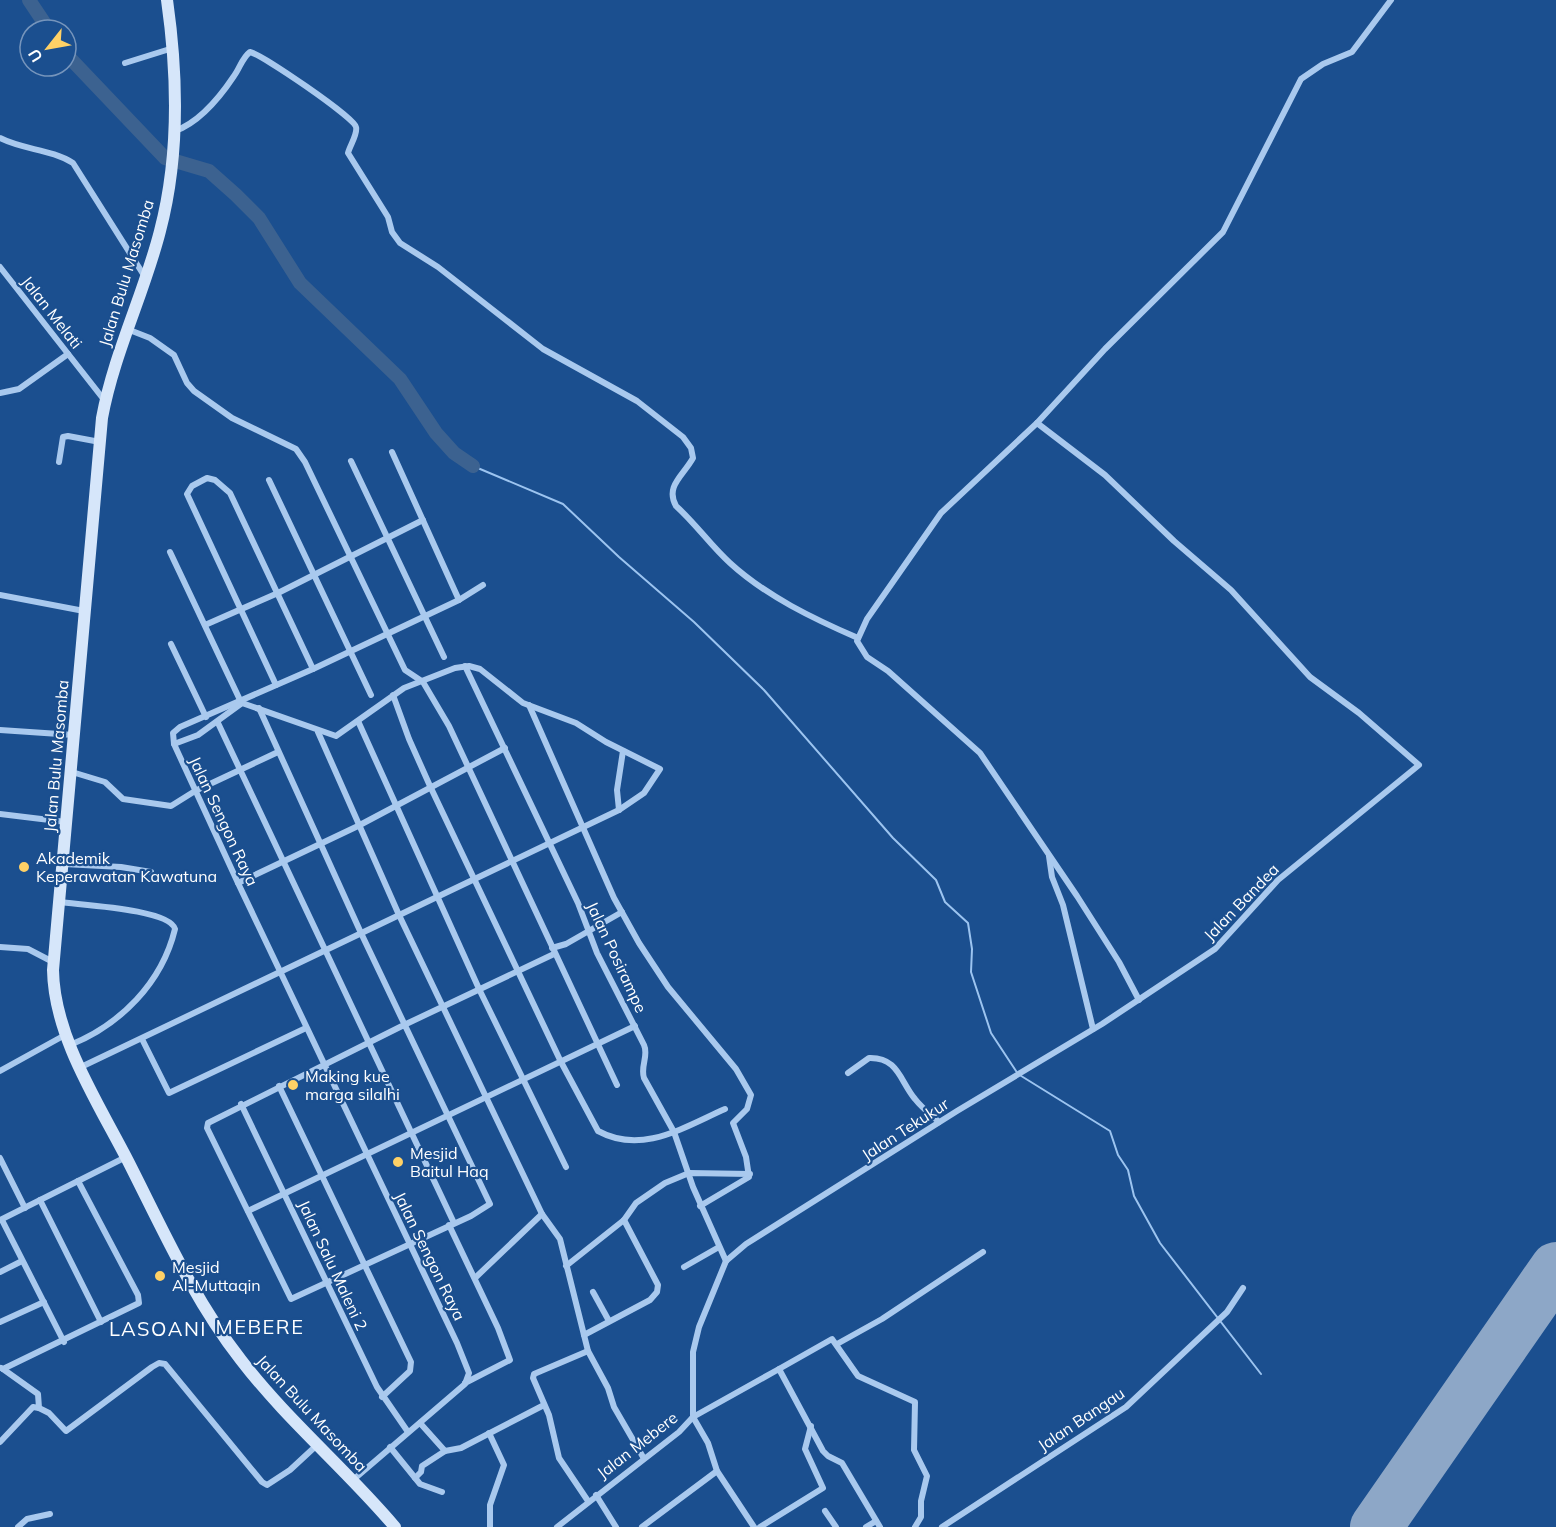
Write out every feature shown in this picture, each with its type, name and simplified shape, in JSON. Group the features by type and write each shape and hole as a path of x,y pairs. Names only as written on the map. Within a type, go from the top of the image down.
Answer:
{"street":[{"name":"Jalan Bulu Masomba","path":"167,0 176,77 174,144 160,232 105,401 84,611 54,963 56,1006 67,1040 192,1287 211,1318 265,1389 395,1527"},
{"path":"1139,1000 1119,962 980,753 888,671 867,657 858,646 858,638 867,619 942,513 1036,423 1112,342 1223,232 1301,79 1323,64 1352,52 1391,0"},
{"path":"124,63 173,48"},
{"path":"175,131 189,126 198,118 235,76 250,52 335,106 355,123 357,130 348,153 351,162 371,188 400,243 438,267 543,349 638,401 683,437 691,448 693,458 671,488 676,506 729,563 750,579 819,621 858,638"},
{"path":"0,138 10,143 62,156 73,164 145,278"},
{"name":"Jalan Melati","path":"0,267 105,401"},
{"path":"127,329 150,338 174,355 187,383 194,391 232,418 296,449 305,462 405,670 423,682 469,767 617,1085"},
{"path":"0,393 19,389 68,354"},
{"name":"Jalan Bandea","path":"1036,423 1105,475 1174,542 1231,590 1310,677 1359,713 1419,765 1278,880 1219,946 1102,1024"},
{"path":"59,462 63,437 100,442"},
{"path":"392,452 459,600"},
{"path":"351,461 422,616 444,657"},
{"path":"276,685 187,494 192,486 207,478 215,480 230,493 313,669"},
{"path":"269,480 371,695"},
{"path":"205,625 278,593 423,520"},
{"path":"170,552 240,700"},
{"path":"81,1067 513,862 549,842 619,810 644,793 660,770 576,723 512,696 480,669 465,666 441,673 393,694 336,736 318,732 259,708 238,704 218,723 198,735 174,744 173,733 176,730 350,652 459,600 483,585"},
{"path":"0,595 84,611"},
{"path":"171,644 206,717"},
{"name":"Jalan Posirampe","path":"465,666 578,903 587,931 646,1051 642,1063 644,1078 674,1132 700,1206 726,1261"},
{"path":"393,694 409,739 430,786 561,1062 598,1131 621,1140 636,1142 674,1132 725,1109"},
{"path":"529,705 621,912 660,977 701,1025 749,1090 751,1095 747,1108 733,1123 750,1174"},
{"path":"259,708 278,752 361,933 404,1025 447,1118 490,1204 294,1300 289,1297 207,1125 242,1104 404,1025 518,972 621,912"},
{"path":"358,722 436,897 522,1080 566,1167"},
{"path":"218,723 410,1134 498,1328 510,1361 465,1384 352,1480"},
{"path":"0,730 74,735"},
{"path":"318,732 358,826 442,1007 542,1214 560,1239 588,1351 608,1388 614,1407 643,1457"},
{"name":"Jalan Sengon Raya","path":"174,744 306,1028 466,1361 469,1375 465,1384"},
{"path":"238,883 358,826 505,748"},
{"path":"619,810 617,790 623,751"},
{"path":"72,772 85,774 105,782 123,799 171,806 195,791 278,752"},
{"path":"0,814 67,822"},
{"path":"1049,854 1052,877 1063,905 1093,1029"},
{"path":"64,864 122,867 151,872"},
{"path":"0,1071 67,1040 112,1024 134,1002 168,955 175,929 169,921 138,911 60,902"},
{"path":"0,947 28,949 54,963"},
{"name":"Jalan Tekukur","path":"726,1261 747,1244 939,1122 1102,1024"},
{"path":"248,1211 324,1176 367,1153 447,1118 634,1026"},
{"path":"142,1039 169,1093 306,1028"},
{"path":"848,1073 869,1058 883,1059 898,1069 914,1099 939,1122"},
{"path":"279,1086 324,1176 412,1366 382,1397"},
{"name":"Jalan Salu Maleni 2","path":"242,1104 326,1284 382,1397 408,1432"},
{"path":"64,1342 1,1220 126,1156"},
{"path":"0,1158 3,1170 25,1208"},
{"path":"566,1266 624,1220 636,1203 665,1183 689,1173 750,1174"},
{"path":"700,1206 748,1178 750,1174"},
{"path":"2,1369 64,1342 136,1306 140,1301 78,1181"},
{"path":"40,1200 101,1322"},
{"path":"475,1278 542,1214"},
{"path":"584,1335 650,1300 658,1289 624,1220"},
{"path":"684,1267 719,1247"},
{"path":"837,1344 882,1319 983,1252"},
{"path":"0,1272 22,1261"},
{"name":"Jalan Mebere","path":"557,1527 643,1457 679,1432 693,1417 693,1352 699,1327 726,1261"},
{"name":"Jalan Bangau","path":"942,1527 1126,1407 1227,1312 1243,1288"},
{"path":"593,1292 609,1321"},
{"path":"0,1322 44,1302"},
{"path":"754,1527 717,1471 708,1443 693,1417 831,1339 837,1344 858,1376 916,1404 914,1450 927,1476 921,1501 921,1517 915,1527"},
{"path":"588,1351 533,1376 554,1433 559,1458 588,1501"},
{"path":"0,1442 33,1407 49,1413 66,1431 90,1415 96,1406 161,1363 172,1370 264,1484 270,1484 278,1479 317,1444"},
{"path":"2,1369 38,1394 39,1408"},
{"path":"779,1369 826,1455 842,1462 878,1524 866,1527"},
{"path":"416,1478 422,1466 445,1451 461,1448 544,1405"},
{"path":"420,1423 445,1451"},
{"path":"760,1527 823,1488 805,1449 811,1426"},
{"path":"489,1433 504,1465 490,1505 490,1527"},
{"path":"390,1447 425,1487 442,1492"},
{"path":"642,1527 717,1471"},
{"path":"596,1495 616,1527"},
{"path":"825,1511 836,1527"},
{"path":"18,1527 27,1519 50,1514"}],"waterway":[{"path":"29,0 41,18"},
{"path":"78,67 165,158 209,171 259,218 300,283 400,379 436,433 454,453 473,466"},
{"path":"473,466 563,504 619,557 694,622 764,690 893,838 936,880 945,902 968,923 972,949 971,972 991,1033 1018,1074 1110,1131 1118,1155 1128,1170 1134,1196 1160,1243 1261,1374"}],"runway":[{"path":"1376,1527 1556,1268"}],"place":[{"name":"Akademik Keperawatan Kawatuna","path":"24,867"},
{"name":"Making kue marga silalhi","path":"293,1085"},
{"name":"Mesjid Baitul Haq","path":"398,1162"},
{"name":"Mesjid Al-Muttaqin","path":"160,1276"}],"district":[{"name":"MEBERE","path":"260,1326"},
{"name":"LASOANI","path":"158,1328"}]}
